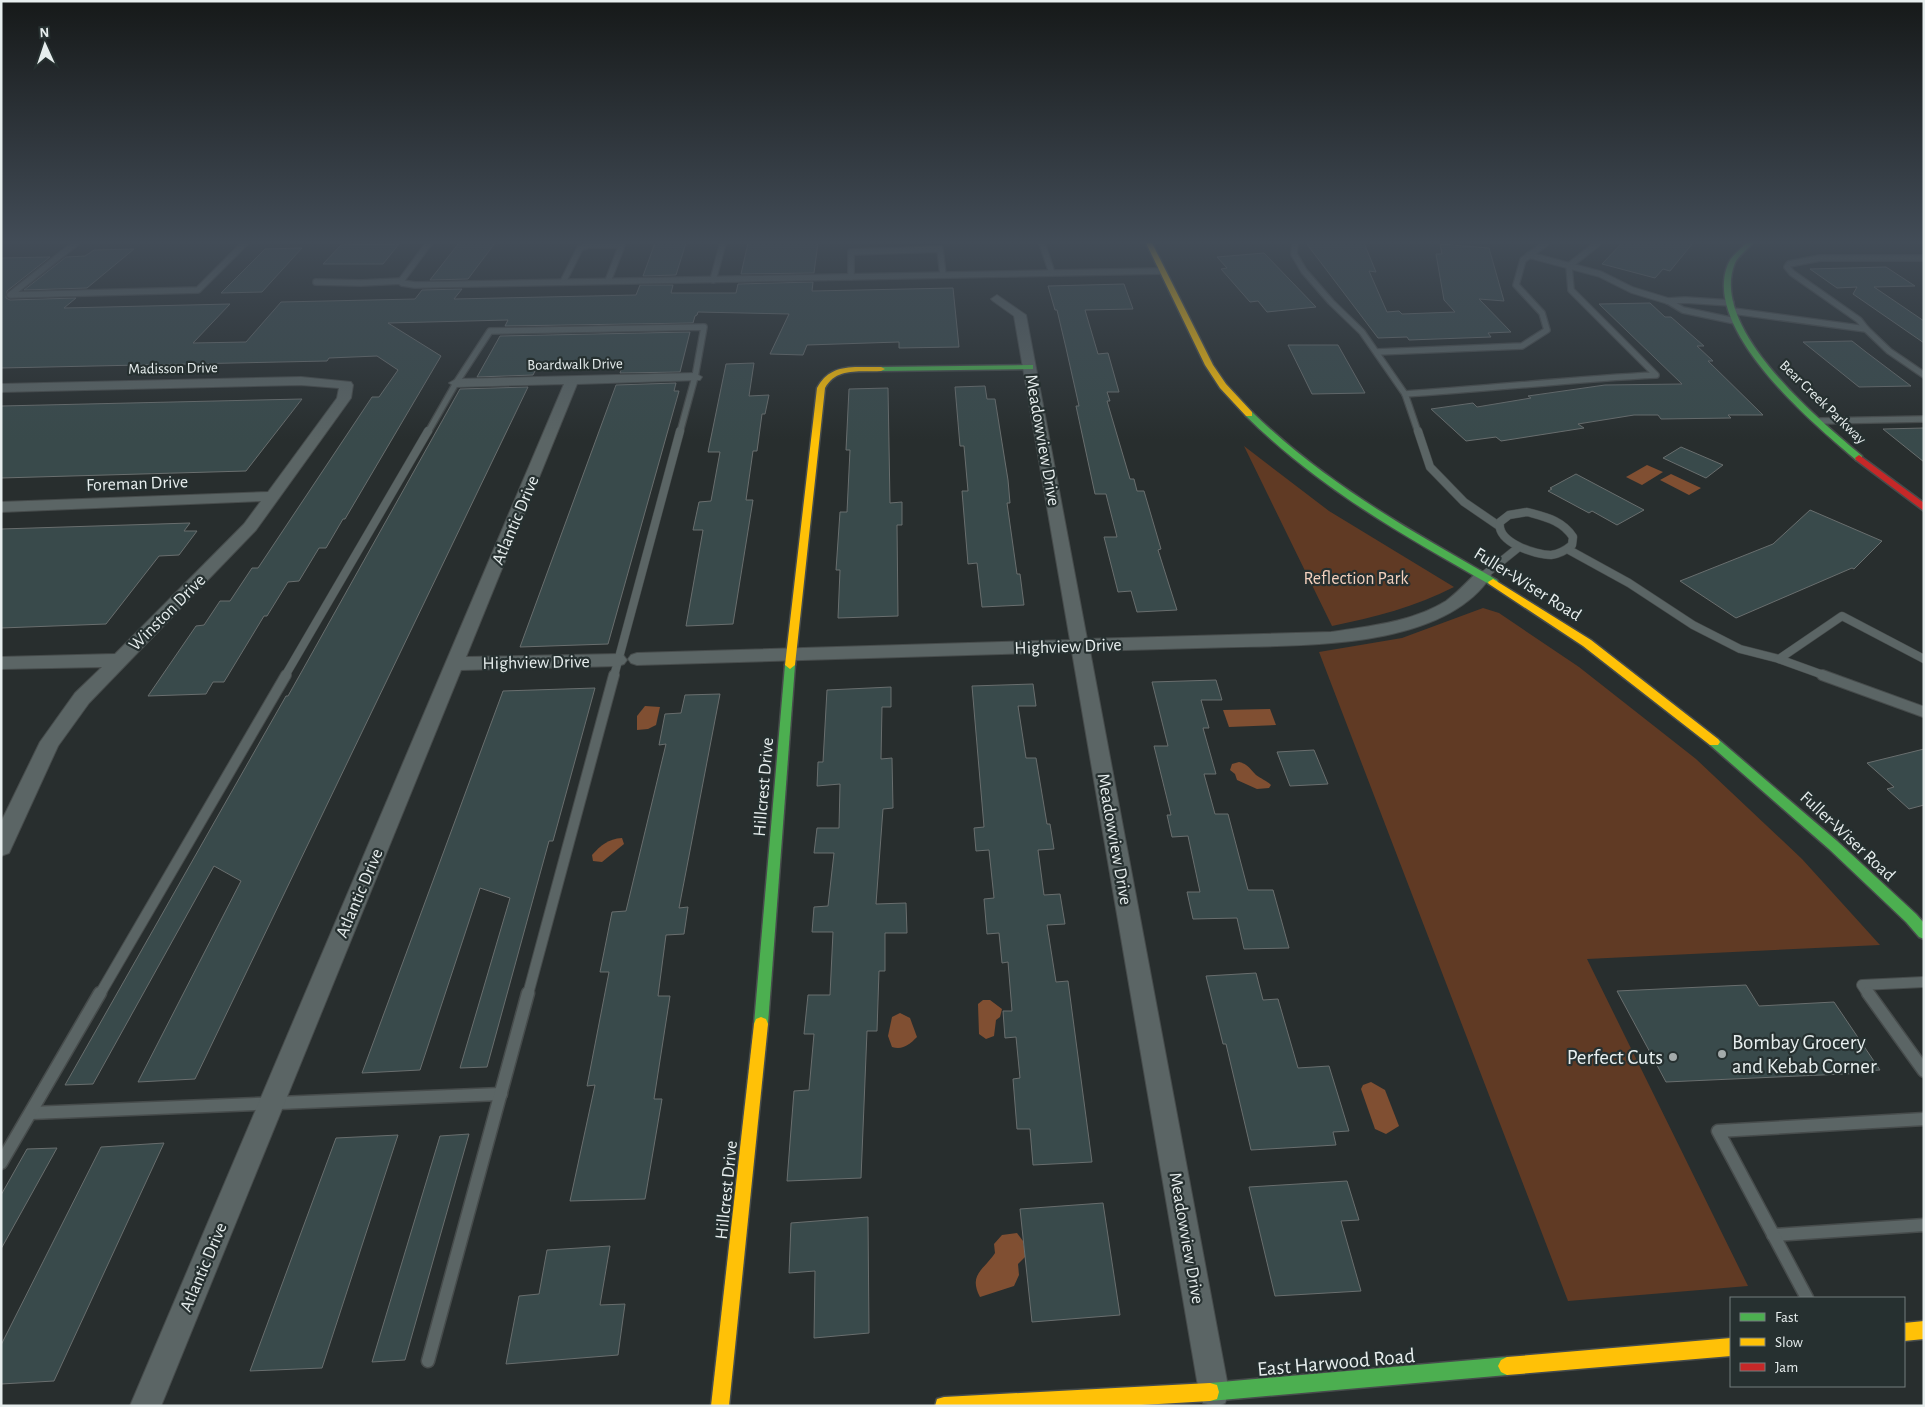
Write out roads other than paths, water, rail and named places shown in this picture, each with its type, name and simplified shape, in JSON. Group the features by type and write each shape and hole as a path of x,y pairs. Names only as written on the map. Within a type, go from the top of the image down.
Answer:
{"street":[{"name":"Meadowview Drive","path":"1012,309 1020,314 1030,367 1214,1392"},
{"name":"Fuller-Wiser Road","path":"1180,309 1202,351 1222,384 1261,426 1315,471 1389,520 1483,576 1584,640 1638,680 1721,747 1823,834 1911,918 1924,933"},
{"name":"Bear Creek Parkway","path":"1732,309 1748,343 1772,375 1857,457 1924,508"},
{"name":"Hillcrest Drive","path":"720,1406 764,994 791,654 820,392 823,381 830,374 839,370 1030,367"},
{"name":"Boardwalk Drive","path":"456,383 695,377"},
{"name":"Madisson Drive","path":"1,388 301,381 346,385"},
{"name":"Atlantic Drive","path":"145,1406 572,381"},
{"name":"Winston Drive","path":"1,847 24,794 50,742 82,698 230,549 274,496 344,398 346,385"},
{"name":"Foreman Drive","path":"1,508 274,496"},
{"name":"Highview Drive","path":"637,659 1331,638 1383,630 1426,616 1451,604 1483,576"},
{"path":"1,663 120,660"},
{"name":"Highview Drive","path":"454,664 618,660"},
{"path":"1905,1332 1924,1330"},
{"name":"East Harwood Road","path":"944,1406 1214,1392 1730,1347"}],"lane":[{"path":"1338,309 1362,332 1406,394 1430,467 1464,502 1499,526 1505,537 1519,547 1536,553 1552,554 1569,550 1574,544 1574,538 1570,530 1552,518 1527,512 1516,513 1507,515 1501,520 1499,526"},
{"path":"1377,352 1522,346 1547,330 1542,313 1538,309"},
{"path":"1406,394 1487,389 1574,378 1656,375 1590,309"},
{"path":"1681,309 1733,312 1866,329"},
{"path":"1720,309 1733,312"},
{"path":"1843,309 1859,320 1889,351 1924,375"},
{"path":"1,1163 456,383 490,331 704,327 695,377 428,1361"},
{"path":"1818,421 1924,419"},
{"path":"1483,576 1519,547"},
{"path":"1569,550 1630,583 1693,625 1740,649 1779,659 1924,712"},
{"path":"1779,659 1842,616 1924,659"},
{"path":"1924,982 1862,985 1924,1071"},
{"path":"31,1113 501,1094"},
{"path":"1806,1297 1718,1131 1924,1119"},
{"path":"1773,1235 1924,1225"}],"place":[{"name":"Bombay Grocery and Kebab Corner","path":"1722,1054"},
{"name":"Perfect Cuts","path":"1673,1057"}],"park label":[{"name":"Reflection Park","path":"1356,578"}]}
